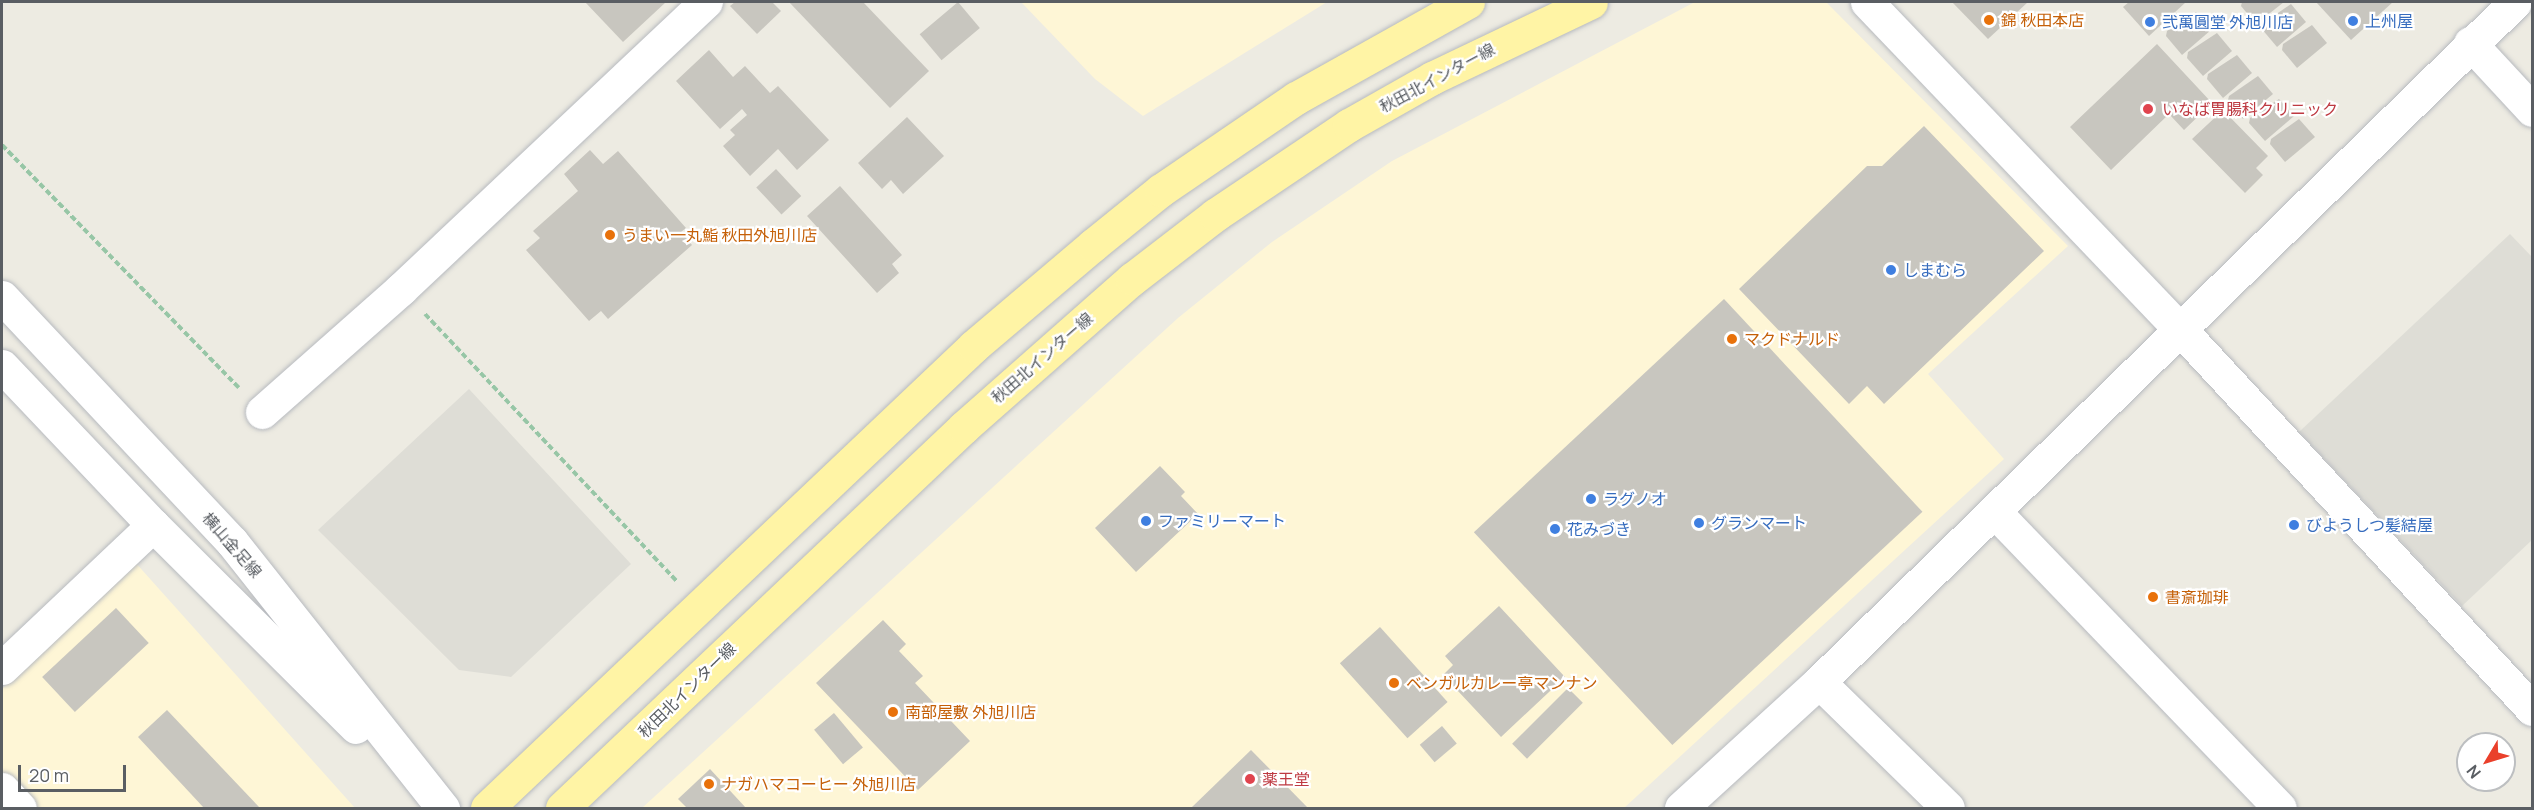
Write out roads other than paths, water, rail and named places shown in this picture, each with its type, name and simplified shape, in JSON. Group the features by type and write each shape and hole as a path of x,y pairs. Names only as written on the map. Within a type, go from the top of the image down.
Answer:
{"main road":[{"path":"487,808 974,346 1161,190 1296,98 1468,2"},
{"name":"秋田北インター線","path":"562,808 964,427 1132,279 1215,215 1349,125 1432,78 1591,2"}],"street":[{"path":"262,412 401,289 706,2"},
{"path":"1867,2 2180,329 2532,709"},
{"path":"1681,808 1818,682 2470,43 2515,2"},
{"path":"2470,43 2532,110"},
{"name":"横山金足線","path":"2,297 232,542 443,808"},
{"path":"2,366 153,525 438,808"},
{"path":"1994,511 2280,808"},
{"path":"2,668 153,525"},
{"path":"1818,682 1948,808"},
{"path":"2,789 20,808"}],"place":[{"name":"錦 秋田本店","path":"1989,20"},
{"name":"上州屋","path":"2353,21"},
{"name":"弐萬圓堂 外旭川店","path":"2150,22"},
{"name":"いなば胃腸科クリニック","path":"2148,109"},
{"name":"うまい一丸鮨 秋田外旭川店","path":"610,235"},
{"name":"しまむら","path":"1891,270"},
{"name":"マクドナルド","path":"1732,339"},
{"name":"ラグノオ","path":"1591,499"},
{"name":"ファミリーマート","path":"1146,521"},
{"name":"グランマート","path":"1699,523"},
{"name":"びようしつ髪結屋","path":"2294,525"},
{"name":"花みづき","path":"1555,529"},
{"name":"書斎珈琲","path":"2153,597"},
{"name":"ベンガルカレー亭マンナン","path":"1394,683"},
{"name":"南部屋敷 外旭川店","path":"893,712"},
{"name":"薬王堂","path":"1250,779"},
{"name":"ナガハマコーヒー 外旭川店","path":"709,784"}]}
